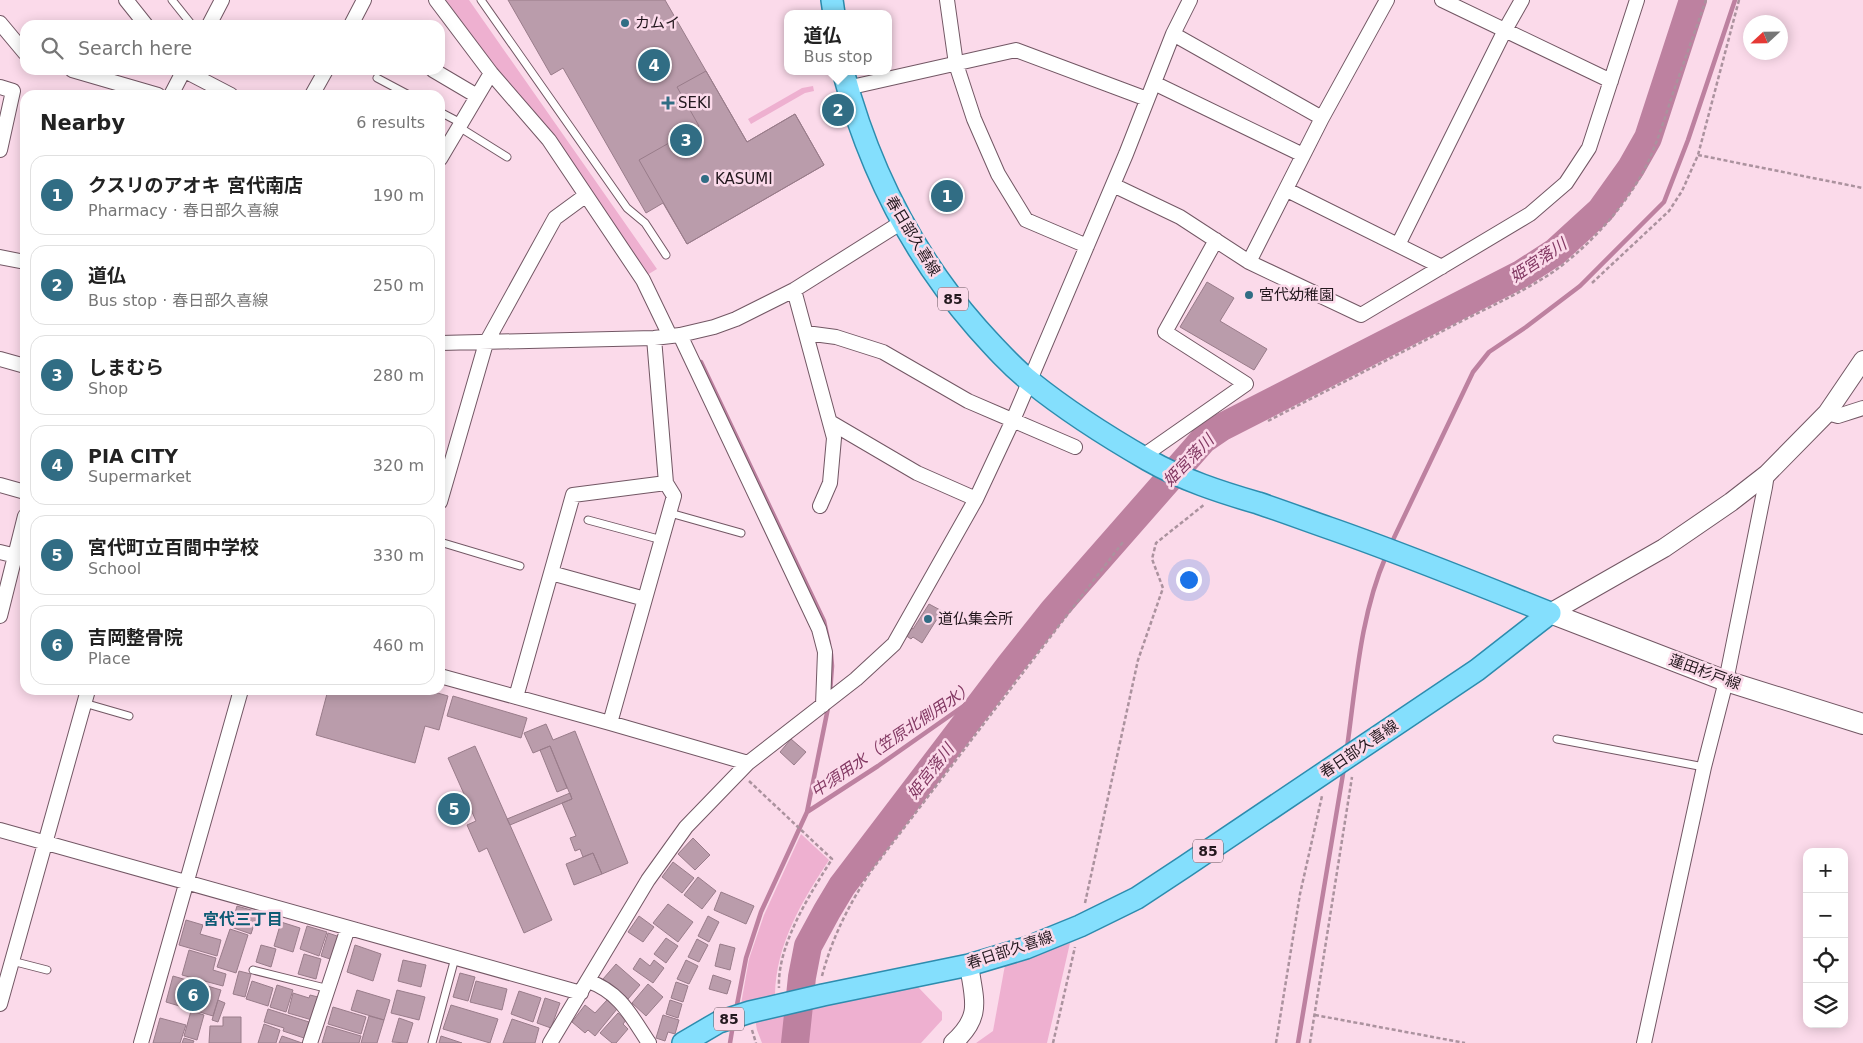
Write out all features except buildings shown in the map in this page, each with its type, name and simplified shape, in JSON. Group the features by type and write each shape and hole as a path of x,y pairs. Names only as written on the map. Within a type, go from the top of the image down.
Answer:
{"main road":[{"name":"春日部久喜線","path":"845,80 855,116 870,155 902,222 935,275 969,318 999,353 1030,382 1092,425 1146,458"},
{"name":"85","path":"1146,458 1214,490 1396,552 1550,613"},
{"name":"春日部久喜線","path":"823,995 969,965 1026,948 1080,926 1137,898 1477,670 1550,613"},
{"name":"蓮田杉戸線","path":"1550,613 1726,681 1863,724"},
{"name":"85","path":"683,1043 719,1022 780,1004 823,995"}],"street":[{"path":"126,0 142,20"},
{"path":"212,20 222,0"},
{"path":"355,20 364,0"},
{"path":"436,0 491,73 548,140 643,280 675,336 819,629 825,652 823,705"},
{"path":"947,0 956,64 974,119 998,174 1026,220 1087,246"},
{"path":"550,1043 648,880 680,834 744,768 856,679 894,644 976,499 1013,420 1113,184 1173,34 1190,0"},
{"path":"1250,262 1322,118 1387,0"},
{"path":"1442,0 1611,81"},
{"path":"1398,245 1505,30 1522,0"},
{"path":"1113,184 1180,216 1250,262 1361,315 1530,214 1566,183 1589,148 1637,0"},
{"path":"0,23 20,47"},
{"path":"1173,34 1322,118"},
{"path":"892,73 956,64 1016,50 1147,100"},
{"path":"445,150 491,73"},
{"path":"89,75 141,90"},
{"path":"173,90 181,75"},
{"path":"193,75 221,90"},
{"path":"315,90 323,75"},
{"path":"441,75 477,96"},
{"path":"845,80 880,75"},
{"path":"1154,83 1304,155"},
{"path":"0,87 13,91 0,150"},
{"path":"1287,190 1442,267"},
{"path":"445,485 486,343 555,218 585,196"},
{"path":"445,343 654,338 675,336 714,327 736,319 794,290 902,222"},
{"path":"1146,458 1246,384 1164,332 1216,240"},
{"path":"0,257 20,261"},
{"path":"794,290 834,438 830,483 820,506"},
{"path":"806,333 836,336 883,352 968,401 1075,447"},
{"path":"610,723 674,496 666,483 654,338"},
{"path":"0,359 20,365"},
{"path":"1550,613 1664,548 1731,502 1766,474 1827,414 1863,360"},
{"path":"1827,414 1838,416 1863,408"},
{"path":"830,422 917,473 976,499"},
{"path":"1644,1043 1704,768 1726,681 1766,474"},
{"path":"516,697 573,495 666,483"},
{"path":"0,485 20,491"},
{"path":"0,552 20,557 0,616"},
{"path":"551,573 645,599"},
{"path":"445,677 610,723 744,768"},
{"path":"141,1043 240,695"},
{"path":"0,1004 86,697"},
{"path":"0,830 455,958 585,987 602,986 623,1003 649,1043"},
{"path":"310,1043 348,928"},
{"path":"953,1043 971,1023 975,1008 969,965"}],"lane":[{"path":"172,0 188,20"},
{"path":"481,0 627,208 645,223 666,255"},
{"path":"377,78 399,90"},
{"path":"445,115 507,157"},
{"path":"670,513 741,533"},
{"path":"588,520 662,540"},
{"path":"445,544 520,566"},
{"path":"86,697 129,716"},
{"path":"1558,739 1704,768"},
{"path":"432,1043 455,958"},
{"path":"12,961 47,970"},
{"path":"254,970 328,989"}],"path":[{"path":"1268,421 1531,285 1553,272 1578,252 1625,201 1641,174 1655,146 1706,0"},
{"path":"1592,283 1669,211 1682,191 1698,155 1739,0"},
{"path":"1698,155 1863,188"},
{"path":"1053,1043 1138,660 1163,588 1152,559 1156,543 1214,490"},
{"path":"823,995 821,980 833,942 846,911 870,871 1123,542"},
{"path":"1310,1043 1357,751"},
{"path":"744,768 832,859 806,899 787,944 778,980 780,1004"},
{"path":"1276,1043 1300,894 1327,770"},
{"path":"1315,1015 1465,1043"}],"shaded area":[{"path":"446,0 469,0 657,269 647,275 552,134 495,67"},
{"path":"813,86 814,91 805,93 751,124 748,119 802,88"},
{"path":"801,834 829,860 800,907 785,941 776,976 775,995 741,1004 749,959 764,915"},
{"path":"1070,943 1047,1043 976,1043 993,1031 1005,965"},
{"path":"918,987 942,1012 942,1020 921,1043 803,1043 808,1009"},
{"path":"791,1013 787,1043 762,1043 755,1019"}],"waterway":[{"name":"姫宮落川","path":"795,1043 802,977 808,946 827,911 842,886 1053,611 1203,440 1222,427 1521,274 1555,252 1601,210 1631,168 1648,138 1693,0"},
{"path":"1391,544 1473,372 1489,352 1580,286 1664,202 1688,140 1735,0"},
{"path":"701,362 824,621 829,644"},
{"path":"1347,748 1360,650 1370,602 1386,556"},
{"path":"830,693 831,654"},
{"name":"中須用水（笠原北側用水）","path":"736,1010 746,958 761,912 807,812 878,766 995,684"},
{"path":"807,812 829,703"},
{"path":"1298,1043 1344,768"},
{"name":"中須用水（笠原北側用水）","path":"730,1043 733,1025"}],"place":[{"name":"カムイ","path":"625,23"},
{"name":"PIA CITY","path":"654,65"},
{"name":"SEKI","path":"668,103"},
{"name":"道仏","path":"838,110"},
{"name":"しまむら","path":"686,140"},
{"name":"KASUMI","path":"705,179"},
{"name":"クスリのアオキ 宮代南店","path":"947,196"},
{"name":"宮代幼稚園","path":"1249,295"},
{"name":"道仏集会所","path":"928,619"},
{"name":"宮代町立百間中学校","path":"454,809"},
{"name":"吉岡整骨院","path":"193,995"}],"district":[{"name":"宮代三丁目","path":"243,919"}]}
